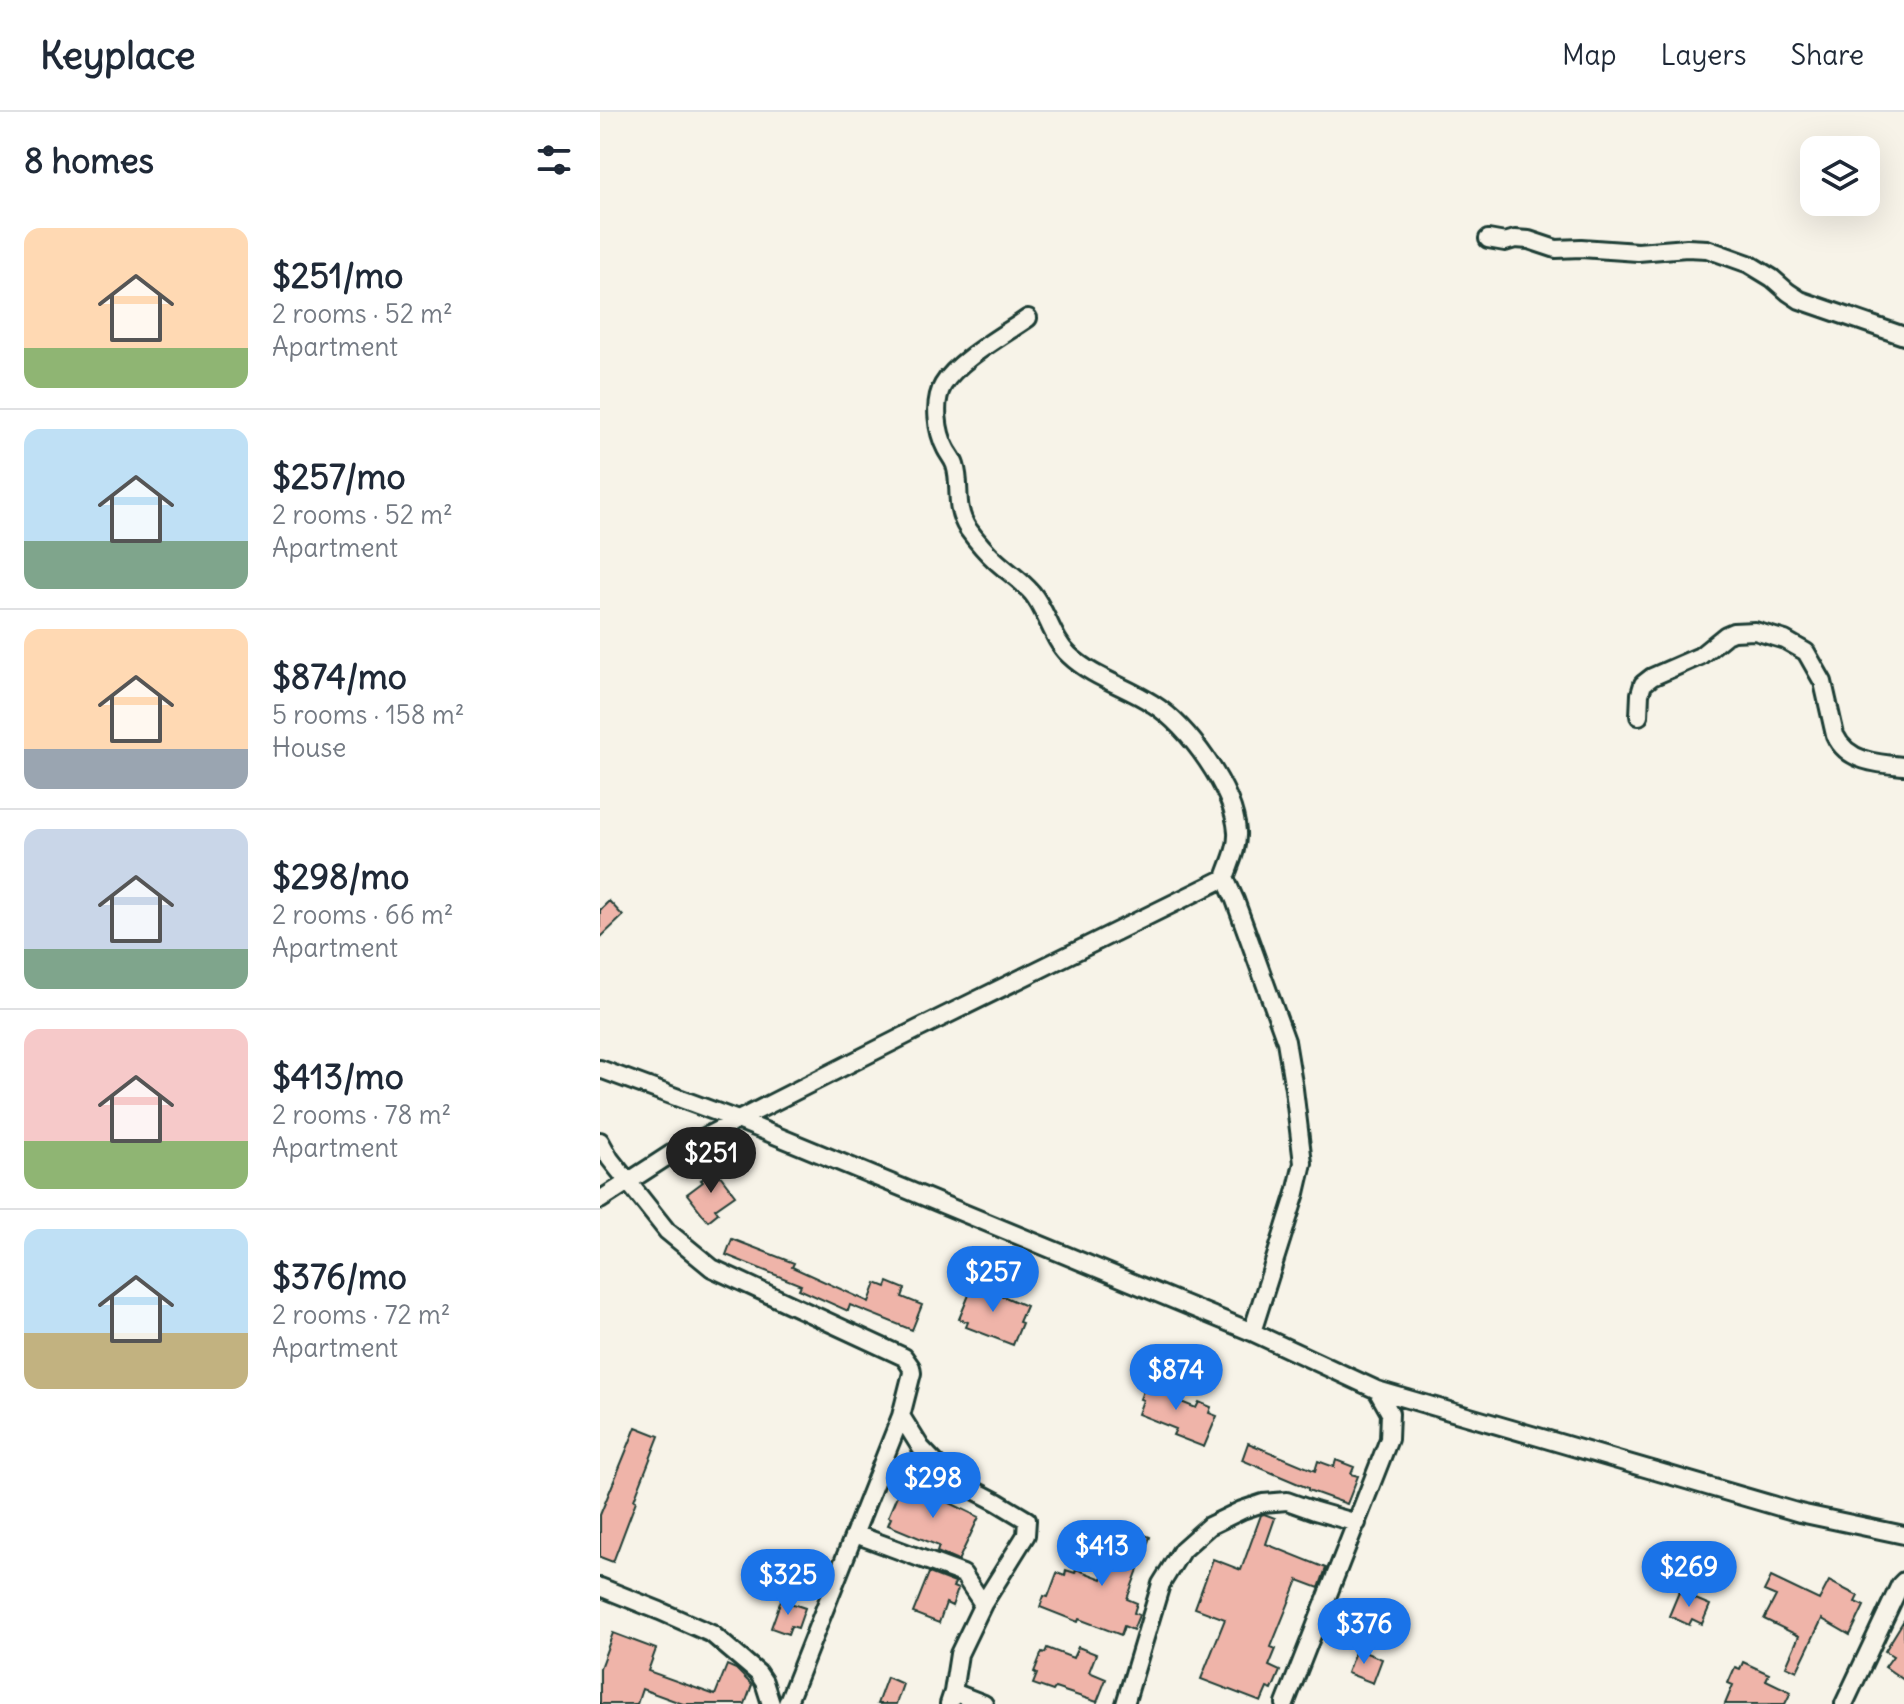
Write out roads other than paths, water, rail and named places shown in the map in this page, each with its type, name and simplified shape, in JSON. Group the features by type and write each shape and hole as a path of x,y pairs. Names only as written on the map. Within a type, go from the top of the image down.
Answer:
{"street":[{"path":"1488,239 1505,242 1529,240 1556,249 1638,252 1707,249 1749,264 1800,300 1904,336"},
{"path":"600,1200 671,1154 1225,878 1236,849 1234,812 1215,772 1200,751 1155,705 1104,678 1066,652 1034,595 995,560 966,526 957,496 954,462 945,448 937,403 943,386 958,367 1028,318"},
{"path":"1639,716 1643,684 1652,677 1700,656 1726,635 1755,631 1785,640 1806,652 1823,682 1835,735 1844,748 1869,762 1904,766"},
{"path":"1225,878 1286,1041 1303,1163 1252,1332"},
{"path":"601,1073 738,1120 1252,1332 1377,1390 1800,1513 1904,1535"},
{"path":"600,1141 667,1231 712,1268 904,1357 911,1367 901,1416 787,1704"},
{"path":"1285,1704 1389,1439 1390,1413 1377,1390"},
{"path":"901,1416 921,1448 949,1477 1027,1520 1026,1535 983,1604 959,1654 951,1698 984,1704"},
{"path":"1125,1704 1161,1584 1182,1550 1209,1526 1263,1503 1287,1501 1357,1523"},
{"path":"855,1534 963,1574 983,1604"},
{"path":"1844,1704 1904,1581"},
{"path":"600,1587 712,1634 758,1673 771,1704"}]}
